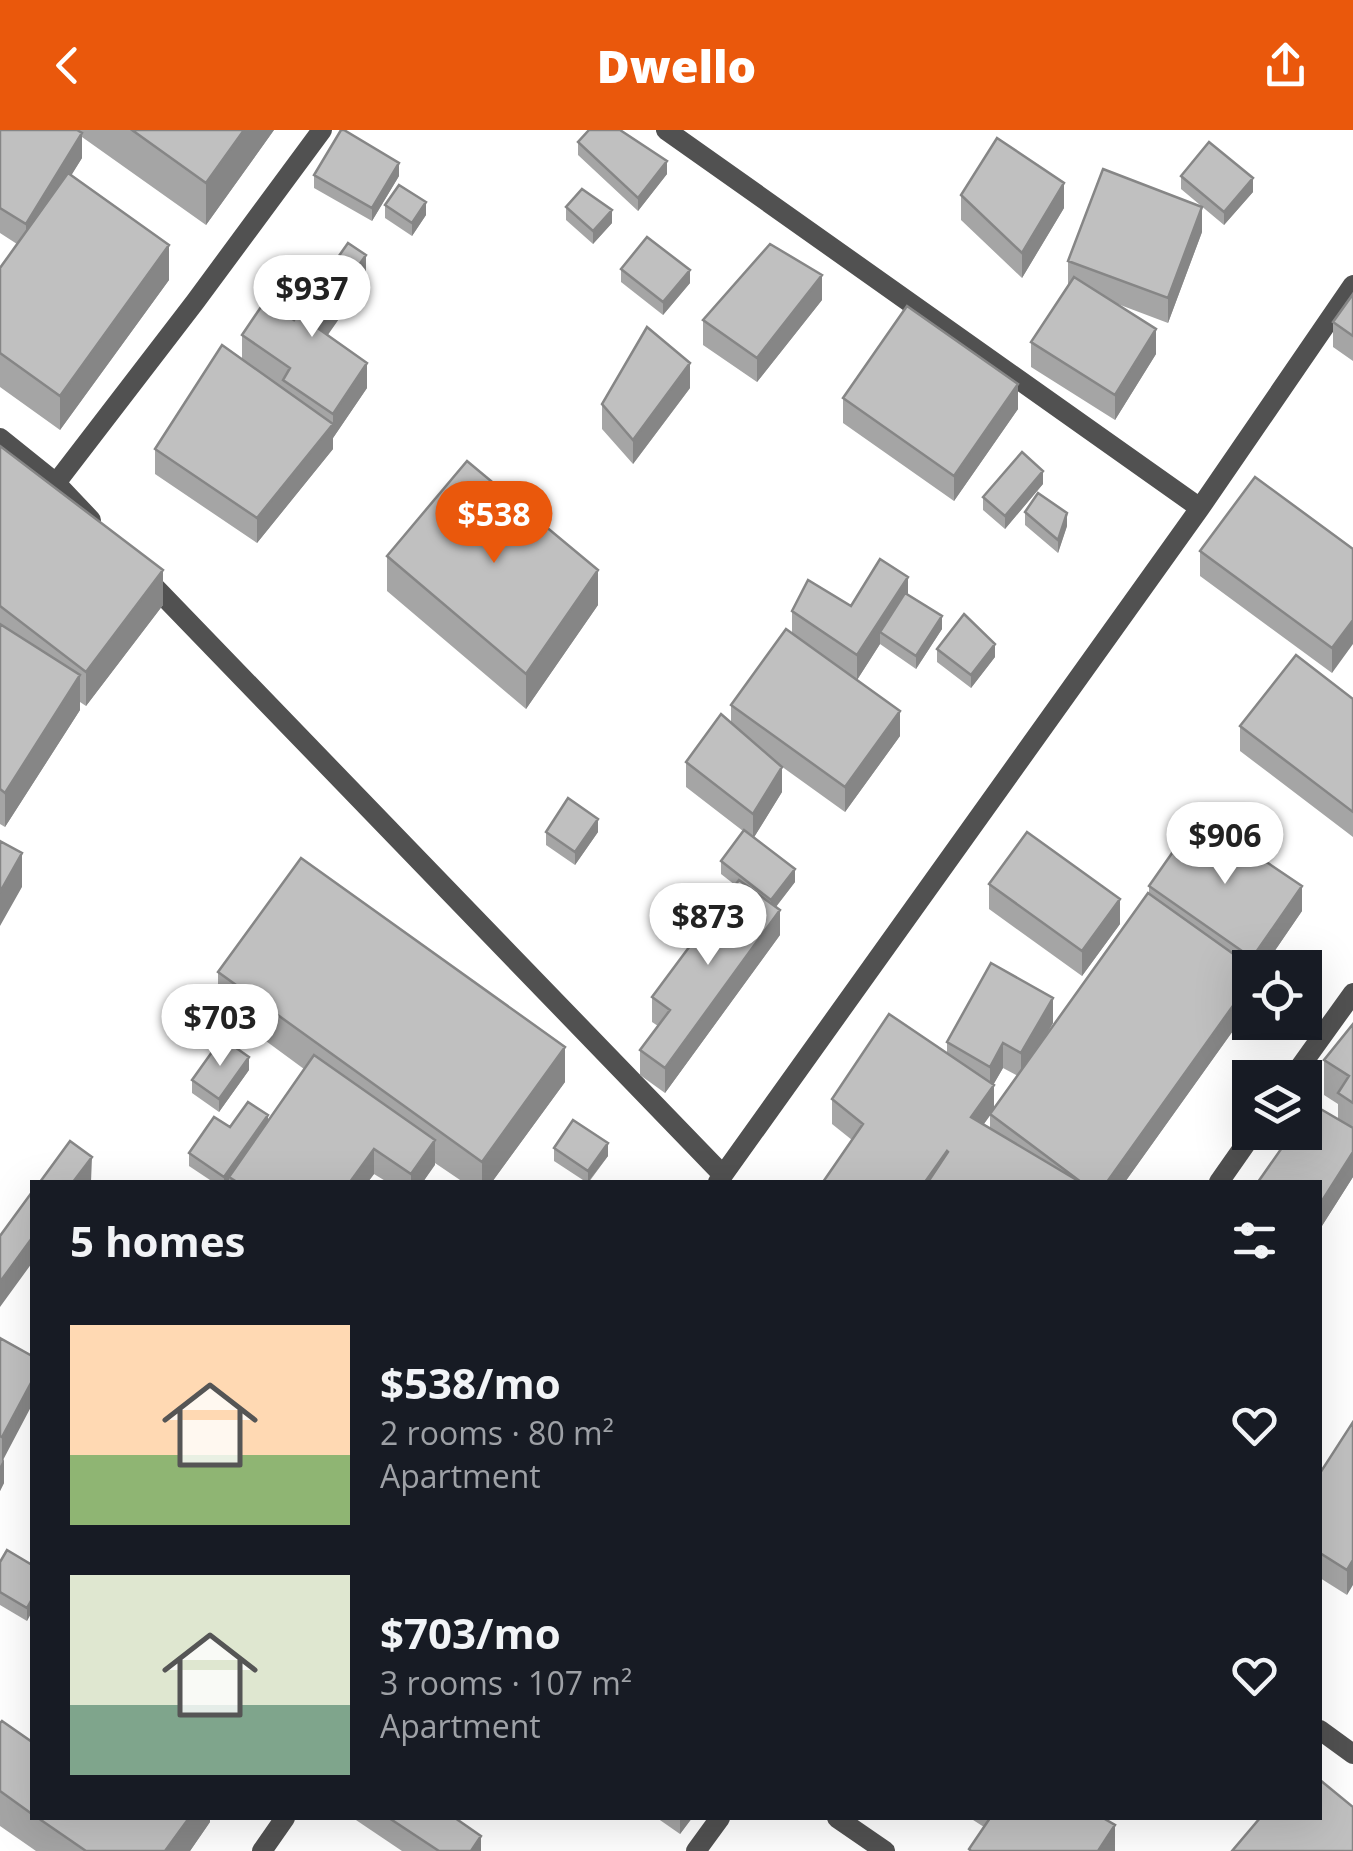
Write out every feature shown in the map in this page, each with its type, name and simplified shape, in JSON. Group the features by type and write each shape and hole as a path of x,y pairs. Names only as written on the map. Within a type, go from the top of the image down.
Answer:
{"street":[{"path":"56,483 322,130"},
{"path":"666,130 1200,508"},
{"path":"136,568 721,1179 1200,508 1353,285"},
{"path":"0,438 56,483 110,540"},
{"path":"1305,1060 1353,993"},
{"path":"1221,1180 1242,1150"},
{"path":"1322,1731 1353,1754"},
{"path":"262,1851 284,1820"},
{"path":"696,1851 719,1820"},
{"path":"840,1820 885,1851"}],"building":[{"path":"0,130 82,133 26,224 0,208"},
{"path":"132,130 244,130 206,183"},
{"path":"341,130 399,163 372,208 314,175"},
{"path":"589,130 620,130 667,161 638,198 578,142"},
{"path":"997,138 1064,183 1022,253 961,195"},
{"path":"1209,142 1253,178 1224,212 1181,176"},
{"path":"1103,169 1202,207 1168,298 1068,261"},
{"path":"68,173 169,245 60,396 0,353 0,268"},
{"path":"399,185 426,202 412,223 385,205"},
{"path":"582,189 612,210 593,231 566,207"},
{"path":"647,237 690,270 663,302 621,269"},
{"path":"348,243 366,255 316,327 367,363 333,414 283,380 290,368 242,335 265,301 294,320"},
{"path":"770,244 822,275 757,358 703,320"},
{"path":"1074,277 1156,329 1115,395 1031,342"},
{"path":"1353,294 1353,336 1333,322"},
{"path":"907,306 1018,384 954,476 843,398"},
{"path":"647,327 690,363 633,440 602,404"},
{"path":"222,345 333,424 257,518 155,449"},
{"path":"0,446 163,570 86,672 0,606"},
{"path":"1022,452 1043,471 1005,516 983,497"},
{"path":"467,461 598,570 526,674 387,556"},
{"path":"1255,477 1353,549 1353,620 1332,648 1200,551"},
{"path":"1038,493 1067,513 1058,540 1025,512"},
{"path":"880,559 908,577 857,655 792,611 808,580 851,606"},
{"path":"905,593 942,616 916,656 880,632"},
{"path":"964,614 995,644 971,675 937,649"},
{"path":"0,624 80,675 5,793 0,789"},
{"path":"786,629 900,711 845,787 731,705"},
{"path":"1296,655 1353,699 1353,812 1240,726"},
{"path":"721,714 782,767 753,814 686,762"},
{"path":"568,798 598,819 575,852 546,832"},
{"path":"1198,816 1302,886 1258,950 1241,950 1149,886"},
{"path":"744,830 795,869 771,900 721,861"},
{"path":"1027,832 1120,899 1082,951 989,884"},
{"path":"0,841 22,853 0,892"},
{"path":"301,858 565,1047 482,1162 218,972"},
{"path":"739,880 780,910 665,1068 640,1050 670,1010 652,997"},
{"path":"1148,893 1232,953 1232,1007 1108,1180 1078,1180 990,1114"},
{"path":"991,963 1053,998 1021,1053 1003,1043 990,1067 947,1042"},
{"path":"889,1014 994,1085 971,1117 1077,1180 929,1180 947,1151 926,1180 824,1180 863,1124 832,1099"},
{"path":"1353,1024 1353,1103 1338,1093 1349,1076 1324,1060"},
{"path":"222,1038 249,1057 219,1099 192,1080"},
{"path":"314,1055 435,1140 411,1174 374,1149 351,1180 229,1177"},
{"path":"248,1102 268,1115 224,1177 189,1153 214,1117 230,1127"},
{"path":"1322,1110 1353,1128 1353,1152 1322,1201 1322,1180 1259,1180 1280,1150 1322,1150"},
{"path":"573,1120 608,1143 588,1171 554,1148"},
{"path":"70,1141 92,1157 75,1180 41,1180"},
{"path":"30,1195 30,1241 0,1282 0,1236"},
{"path":"0,1338 30,1355 30,1385 0,1436"},
{"path":"1353,1422 1353,1560 1347,1570 1322,1554 1322,1470"},
{"path":"7,1550 30,1564 27,1608 0,1592 0,1562"},
{"path":"0,1723 30,1741 30,1813 0,1791"},
{"path":"1322,1782 1353,1807 1353,1851 1232,1851 1258,1820 1322,1820"},
{"path":"41,1820 188,1820 165,1851 86,1851"},
{"path":"392,1820 458,1820 481,1836 471,1851 439,1851"},
{"path":"989,1820 1106,1820 1115,1825 1098,1851 969,1849"}]}
